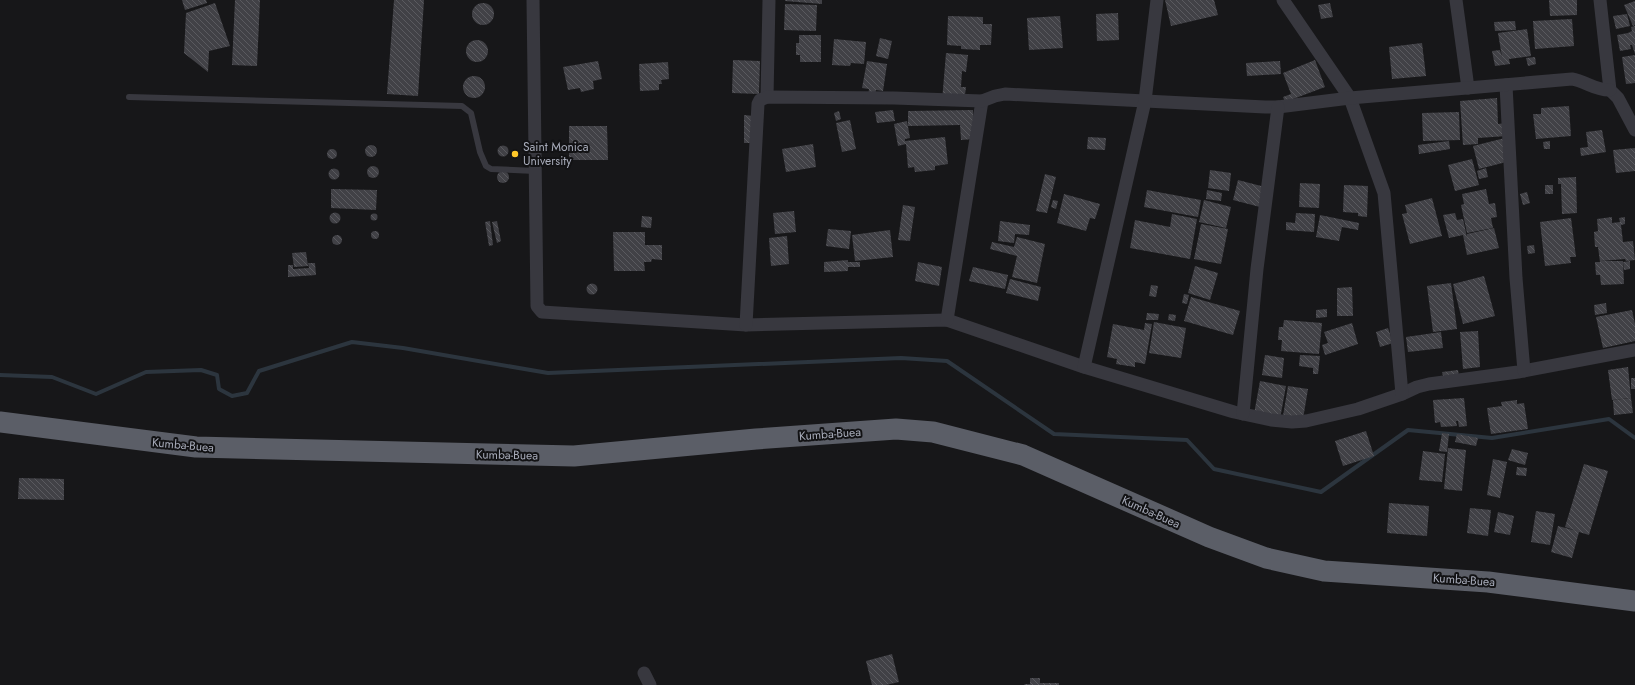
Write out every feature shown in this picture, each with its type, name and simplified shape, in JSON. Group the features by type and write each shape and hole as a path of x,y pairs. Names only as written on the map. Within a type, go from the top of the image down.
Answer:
{"highway":[{"name":"Kumba-Buea","path":"0,422 196,447 574,456 756,439 888,430 933,432 1023,455 1209,537 1266,558 1324,571 1488,582 1635,601"}],"street":[{"path":"533,0 537,306 542,312 746,325 947,320 1084,367 1244,414 1271,420 1292,422 1306,421 1358,409 1429,384 1524,371 1635,350"},
{"path":"767,97 769,0"},
{"path":"1084,367 1145,101 1157,0"},
{"path":"1283,0 1350,98 1384,193 1402,394"},
{"path":"1456,0 1468,88"},
{"path":"1600,0 1610,90 1618,98 1635,130"},
{"path":"746,325 758,104 760,100 767,97 894,98 982,101 1004,94 1278,107 1350,98 1572,79 1580,80 1605,90 1610,90"},
{"path":"1506,85 1516,278 1524,371"},
{"path":"947,320 982,101"},
{"path":"1244,414 1257,269 1278,107"}],"lane":[{"path":"129,97 462,106 471,113 480,152 486,166 491,169 535,171"}],"building":[{"path":"182,0 206,0 207,3 185,10"},
{"path":"235,0 260,0 257,66 232,65"},
{"path":"394,0 424,0 418,96 387,94"},
{"path":"822,0 822,4 785,1"},
{"path":"1165,0 1214,0 1218,15 1171,26"},
{"path":"1549,0 1577,0 1577,15 1550,16"},
{"path":"1635,1 1635,25 1633,26 1624,5"},
{"path":"215,3 230,46 209,51 208,72 184,53 186,13"},
{"path":"483,3 491,6 494,14 491,22 483,25 475,22 472,14 475,6"},
{"path":"1330,3 1333,17 1321,19 1318,5"},
{"path":"785,4 817,5 816,31 784,30"},
{"path":"1118,13 1119,40 1097,41 1096,14"},
{"path":"1627,14 1630,26 1616,29 1613,16"},
{"path":"948,16 983,17 983,24 992,24 991,45 980,45 980,50 961,49 961,46 947,45"},
{"path":"1060,16 1063,48 1029,50 1027,18"},
{"path":"1572,19 1574,46 1535,49 1533,21"},
{"path":"1515,21 1516,30 1495,31 1494,22"},
{"path":"1635,26 1635,54 1632,45 1630,45 1631,49 1620,51 1617,35 1632,31 1631,27"},
{"path":"1527,29 1531,56 1509,59 1510,64 1495,66 1492,51 1500,50 1502,57 1498,33"},
{"path":"799,35 821,35 821,62 800,62 800,55 796,55 796,43 799,43"},
{"path":"880,38 892,41 888,59 876,56"},
{"path":"834,39 866,42 864,64 851,63 850,66 832,65"},
{"path":"477,40 485,43 488,51 485,59 477,62 469,59 466,51 469,43"},
{"path":"1422,43 1426,76 1392,79 1389,47"},
{"path":"946,53 968,55 966,72 962,71 961,87 966,87 964,103 942,101"},
{"path":"1635,55 1635,83 1626,84 1622,57"},
{"path":"1535,57 1536,64 1528,66 1526,58"},
{"path":"733,60 760,61 759,94 732,93"},
{"path":"1315,60 1325,87 1285,102 1283,97 1291,94 1283,73"},
{"path":"598,61 602,79 593,81 594,89 581,92 580,88 568,90 563,67"},
{"path":"867,61 887,64 883,91 876,90 875,97 868,96 869,89 862,88"},
{"path":"1280,61 1281,74 1247,76 1246,63"},
{"path":"668,62 669,79 661,80 662,84 659,84 659,90 640,91 639,64"},
{"path":"474,76 482,79 485,87 482,95 474,98 466,95 463,87 466,79"},
{"path":"1497,98 1498,124 1506,123 1507,136 1478,138 1478,144 1463,145 1460,101"},
{"path":"1569,106 1571,136 1536,139 1533,114 1541,114 1541,108"},
{"path":"893,110 895,121 877,123 875,112"},
{"path":"973,110 974,139 961,140 960,125 908,126 908,111"},
{"path":"839,111 841,119 836,121 834,113"},
{"path":"1459,112 1460,140 1423,141 1422,113"},
{"path":"744,115 754,116 755,143 744,143"},
{"path":"850,120 856,149 842,152 836,123"},
{"path":"907,121 910,138 905,139 905,141 945,137 948,164 935,166 935,170 915,172 914,167 908,168 906,144 898,146 894,124"},
{"path":"569,126 607,126 608,160 569,160"},
{"path":"1602,130 1606,152 1581,156 1580,148 1588,147 1586,132"},
{"path":"1088,137 1106,138 1105,150 1087,149"},
{"path":"1509,137 1514,160 1479,169 1473,146"},
{"path":"1449,141 1450,149 1419,154 1418,145"},
{"path":"1550,141 1550,149 1544,149 1543,142"},
{"path":"813,144 816,167 786,172 782,149"},
{"path":"369,145 373,145 377,151 373,157 369,157 365,153 365,149"},
{"path":"501,146 505,146 507,147 507,155 501,156 498,153 498,149"},
{"path":"1635,148 1635,171 1616,173 1613,150"},
{"path":"332,149 337,154 332,159 327,154"},
{"path":"1472,159 1479,185 1455,191 1448,165"},
{"path":"373,166 377,168 379,172 377,176 373,178 369,176 367,172 369,168"},
{"path":"334,168 338,170 340,174 338,178 334,180 330,178 328,174 330,170"},
{"path":"1486,168 1488,177 1479,179 1477,171"},
{"path":"1210,170 1231,173 1229,191 1208,188"},
{"path":"503,171 507,173 509,177 507,181 503,183 499,181 497,177 499,173"},
{"path":"1045,174 1056,177 1047,213 1036,211"},
{"path":"1576,177 1577,213 1562,214 1561,184 1558,184 1558,178"},
{"path":"1238,180 1265,187 1260,207 1233,200"},
{"path":"1300,183 1320,184 1319,208 1299,207"},
{"path":"1344,185 1368,186 1367,217 1358,216 1358,213 1343,212"},
{"path":"1545,185 1553,185 1553,194 1545,194"},
{"path":"331,189 377,190 376,210 331,208"},
{"path":"1486,189 1489,204 1495,203 1497,217 1491,218 1493,228 1467,233 1461,205 1464,204 1462,194"},
{"path":"1147,190 1201,200 1198,217 1144,207"},
{"path":"1207,190 1222,193 1221,201 1206,199"},
{"path":"1527,192 1530,203 1523,205 1520,194"},
{"path":"1064,194 1100,204 1095,219 1090,218 1086,231 1057,223"},
{"path":"1432,198 1442,236 1410,244 1402,214 1407,213 1405,205"},
{"path":"1053,200 1058,201 1056,209 1051,207"},
{"path":"1204,200 1231,207 1226,228 1199,222"},
{"path":"903,205 915,207 910,241 898,240"},
{"path":"794,211 796,232 775,234 773,213"},
{"path":"335,212 339,214 341,218 339,222 335,224 331,222 329,218 331,214"},
{"path":"374,213 377,214 377,220 374,221 371,220 370,217 371,214"},
{"path":"1296,213 1315,214 1314,232 1286,230 1286,222 1295,223"},
{"path":"1455,213 1457,220 1463,219 1467,237 1467,234 1494,228 1499,248 1467,255 1463,235 1449,238 1443,215"},
{"path":"1172,214 1197,219 1190,259 1130,248 1135,220 1170,227"},
{"path":"1320,215 1359,223 1358,230 1342,227 1339,241 1316,237"},
{"path":"642,216 652,217 651,228 641,227"},
{"path":"1612,217 1612,223 1620,222 1619,218 1625,217 1625,224 1621,225 1623,242 1633,241 1635,260 1626,261 1625,259 1601,261 1623,261 1624,284 1601,285 1600,275 1596,275 1595,262 1600,262 1598,247 1595,247 1594,232 1598,231 1597,219"},
{"path":"1571,218 1576,257 1570,257 1571,263 1545,266 1540,222"},
{"path":"490,221 493,245 489,246 485,222"},
{"path":"497,221 501,241 497,243 492,222"},
{"path":"1000,221 1030,225 1029,235 1015,234 1014,243 998,241"},
{"path":"1201,224 1228,229 1221,264 1194,259"},
{"path":"828,229 851,231 849,249 826,246"},
{"path":"890,230 893,257 855,261 852,235"},
{"path":"373,231 377,231 379,235 377,239 373,239 371,237 371,233"},
{"path":"613,232 645,232 645,245 662,245 662,260 652,259 651,262 644,262 645,271 614,271"},
{"path":"335,235 339,235 342,240 339,245 335,245 332,242 332,238"},
{"path":"787,236 789,264 771,266 769,238"},
{"path":"1017,237 1045,244 1037,283 1012,277 1017,256 990,249 992,242 1014,247"},
{"path":"1534,245 1535,253 1528,254 1527,246"},
{"path":"306,252 308,266 294,267 292,253"},
{"path":"848,260 848,262 860,262 860,267 848,267 848,271 824,272 824,262"},
{"path":"1630,261 1630,269 1624,270 1623,262"},
{"path":"918,262 942,267 939,286 915,281"},
{"path":"308,263 315,263 316,275 288,277 288,265 293,265 293,269 309,268"},
{"path":"1195,266 1218,273 1210,300 1188,293"},
{"path":"973,267 1008,275 1005,289 969,281"},
{"path":"1484,276 1495,316 1463,324 1453,284"},
{"path":"1010,279 1041,287 1038,301 1006,293"},
{"path":"592,283 596,285 598,289 596,293 592,295 588,293 586,289 588,285"},
{"path":"1451,283 1457,329 1433,332 1427,286"},
{"path":"1151,285 1158,286 1156,297 1149,296"},
{"path":"1352,287 1353,316 1337,316 1337,288"},
{"path":"1184,294 1189,295 1187,304 1182,303"},
{"path":"1191,297 1240,311 1233,335 1184,321"},
{"path":"1606,303 1607,313 1595,315 1594,305"},
{"path":"1327,309 1327,317 1316,318 1316,310"},
{"path":"1632,310 1635,324 1635,341 1603,348 1596,317"},
{"path":"1147,313 1159,314 1158,320 1146,320"},
{"path":"1169,314 1176,315 1175,321 1168,320"},
{"path":"1284,320 1322,323 1319,354 1281,351 1282,340 1278,340 1279,327 1283,327"},
{"path":"1154,322 1186,328 1181,358 1149,353"},
{"path":"1145,323 1152,324 1145,364 1135,362 1135,367 1116,364 1117,359 1107,357 1113,324 1144,330"},
{"path":"1352,323 1358,344 1325,355 1322,345 1328,343 1324,332"},
{"path":"1388,328 1393,343 1380,347 1376,332"},
{"path":"1478,331 1480,367 1463,369 1460,332"},
{"path":"1441,332 1443,348 1408,352 1406,337"},
{"path":"1265,355 1284,358 1282,378 1262,375"},
{"path":"1300,355 1320,356 1318,374 1313,374 1313,368 1299,366"},
{"path":"1628,367 1631,398 1612,400 1608,370"},
{"path":"1458,370 1459,377 1444,380 1442,372"},
{"path":"1631,378 1635,378 1635,389 1631,389"},
{"path":"1260,381 1286,386 1280,419 1254,414"},
{"path":"1288,386 1308,389 1303,419 1283,416"},
{"path":"1464,398 1467,426 1459,427 1458,421 1456,421 1457,426 1441,427 1440,422 1435,423 1433,400"},
{"path":"1631,398 1633,413 1614,415 1613,400"},
{"path":"1517,400 1517,404 1524,403 1528,429 1491,434 1487,408 1502,406 1501,402"},
{"path":"1366,431 1374,456 1343,466 1335,441"},
{"path":"1442,433 1449,434 1447,452 1439,451"},
{"path":"1457,434 1478,438 1476,446 1455,442"},
{"path":"1448,448 1466,450 1462,491 1444,489"},
{"path":"1512,449 1528,453 1525,465 1508,460"},
{"path":"1423,451 1445,454 1442,482 1419,480"},
{"path":"1493,459 1507,462 1500,498 1487,495"},
{"path":"1584,464 1608,471 1589,535 1579,532 1572,558 1551,552 1558,526 1577,531 1565,527"},
{"path":"1517,467 1527,468 1526,476 1516,475"},
{"path":"19,478 64,479 64,500 18,499"},
{"path":"1389,503 1429,506 1427,536 1387,533"},
{"path":"1470,508 1491,510 1488,536 1467,533"},
{"path":"1536,511 1555,514 1550,545 1531,542"},
{"path":"1498,512 1514,516 1510,535 1494,532"},
{"path":"892,654 899,682 886,685 872,685 866,661"},
{"path":"1030,678 1040,678 1040,683 1059,683 1059,685 1025,685 1024,684 1030,684"}],"waterway":[{"path":"0,375 52,377 96,394 146,372 201,370 217,375 219,389 232,396 247,393 259,371 352,342 403,348 548,373 901,358 947,361 1054,434 1187,440 1214,469 1321,492 1408,430 1492,438 1609,419 1635,438"}],"place":[{"name":"Saint Monica University","path":"515,154"}]}
